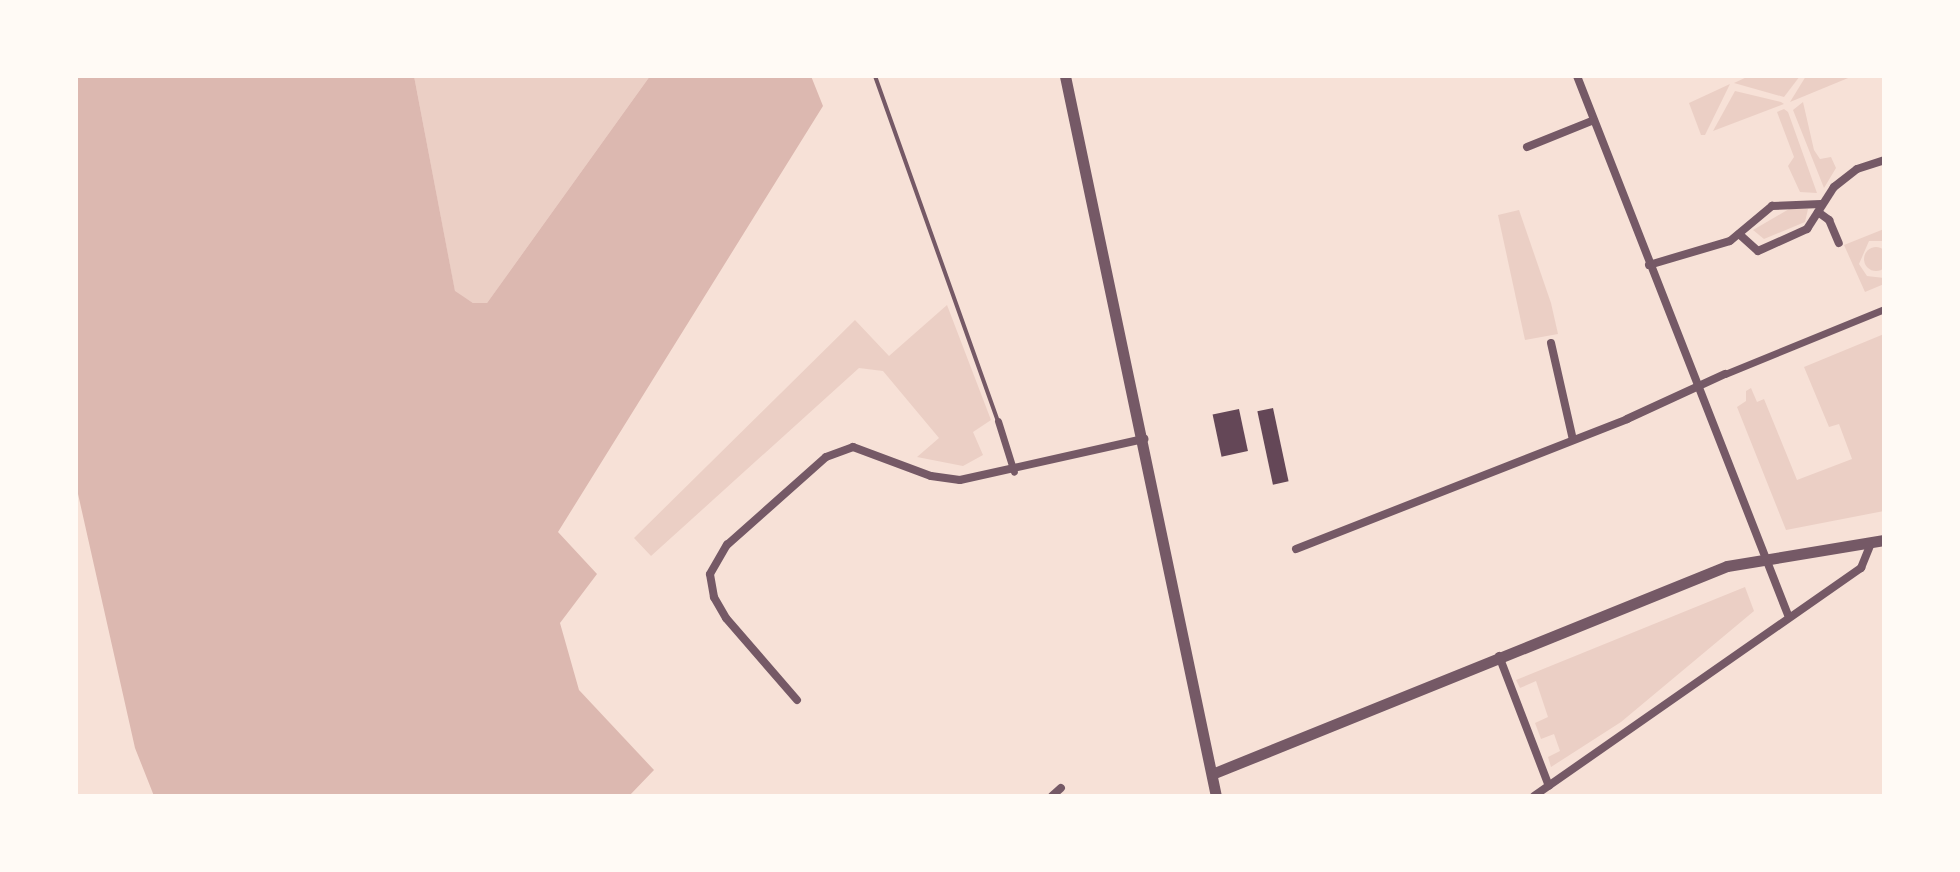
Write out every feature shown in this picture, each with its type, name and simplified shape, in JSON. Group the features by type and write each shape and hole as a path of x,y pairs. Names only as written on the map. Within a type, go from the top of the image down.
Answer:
{"street":[{"path":"1065,76 1145,439 1216,796"},
{"path":"1577,76 1788,615"},
{"path":"1527,147 1594,120"},
{"path":"1739,234 1758,251 1807,229 1819,208 1857,169 1884,160"},
{"path":"1649,265 1718,247 1772,206 1819,208 1829,220 1839,243"},
{"path":"1296,549 1573,440 1884,309"},
{"path":"1551,343 1573,440"},
{"path":"998,421 1014,472"},
{"path":"797,700 726,618 714,597 710,574 727,545 826,457 853,447 931,476 960,480 1014,472 1145,439"},
{"path":"1212,774 1727,566 1766,557 1884,540"},
{"path":"1534,796 1788,615 1861,568 1871,543"},
{"path":"1499,656 1549,786"},
{"path":"1052,796 1061,788"}],"lane":[{"path":"875,76 998,421"}],"shaded area":[{"path":"76,76 414,76 455,291 473,303 487,303 650,76 811,76 823,106 558,532 597,574 560,623 579,690 654,770 629,796 154,796 135,748 76,485"},
{"path":"414,76 650,76 487,303 473,303 455,292"},
{"path":"1749,76 1800,76 1784,97 1734,83"},
{"path":"1806,76 1853,76 1790,102"},
{"path":"1730,84 1705,135 1701,135 1689,103"},
{"path":"1735,91 1781,102 1784,104 1713,131"},
{"path":"1803,102 1814,150 1820,159 1831,157 1836,168 1824,188 1793,110"},
{"path":"1784,109 1788,112 1817,193 1800,192 1788,166 1794,157 1777,112"},
{"path":"1789,209 1808,209 1805,222 1764,239 1753,230"},
{"path":"1519,210 1551,303 1558,334 1525,340 1498,215"},
{"path":"1884,229 1884,241 1869,241 1859,264 1867,276 1884,278 1884,284 1865,292 1844,245"},
{"path":"1876,247 1885,250 1888,259 1885,268 1876,271 1867,268 1864,259 1867,250"},
{"path":"947,305 991,420 973,432 983,455 963,466 917,457 939,438 883,371 859,368 651,556 634,538 855,320 889,356"},
{"path":"1884,334 1884,511 1786,530 1737,407 1746,401 1746,391 1751,388 1757,402 1764,399 1797,480 1852,459 1839,424 1829,427 1804,367"},
{"path":"1745,587 1754,611 1621,722 1551,767 1548,757 1560,751 1554,734 1541,739 1535,723 1548,717 1536,681 1520,688 1516,680"}],"building":[{"path":"1273,408 1289,481 1273,485 1257,411"},
{"path":"1239,409 1248,451 1222,457 1213,415"}]}
